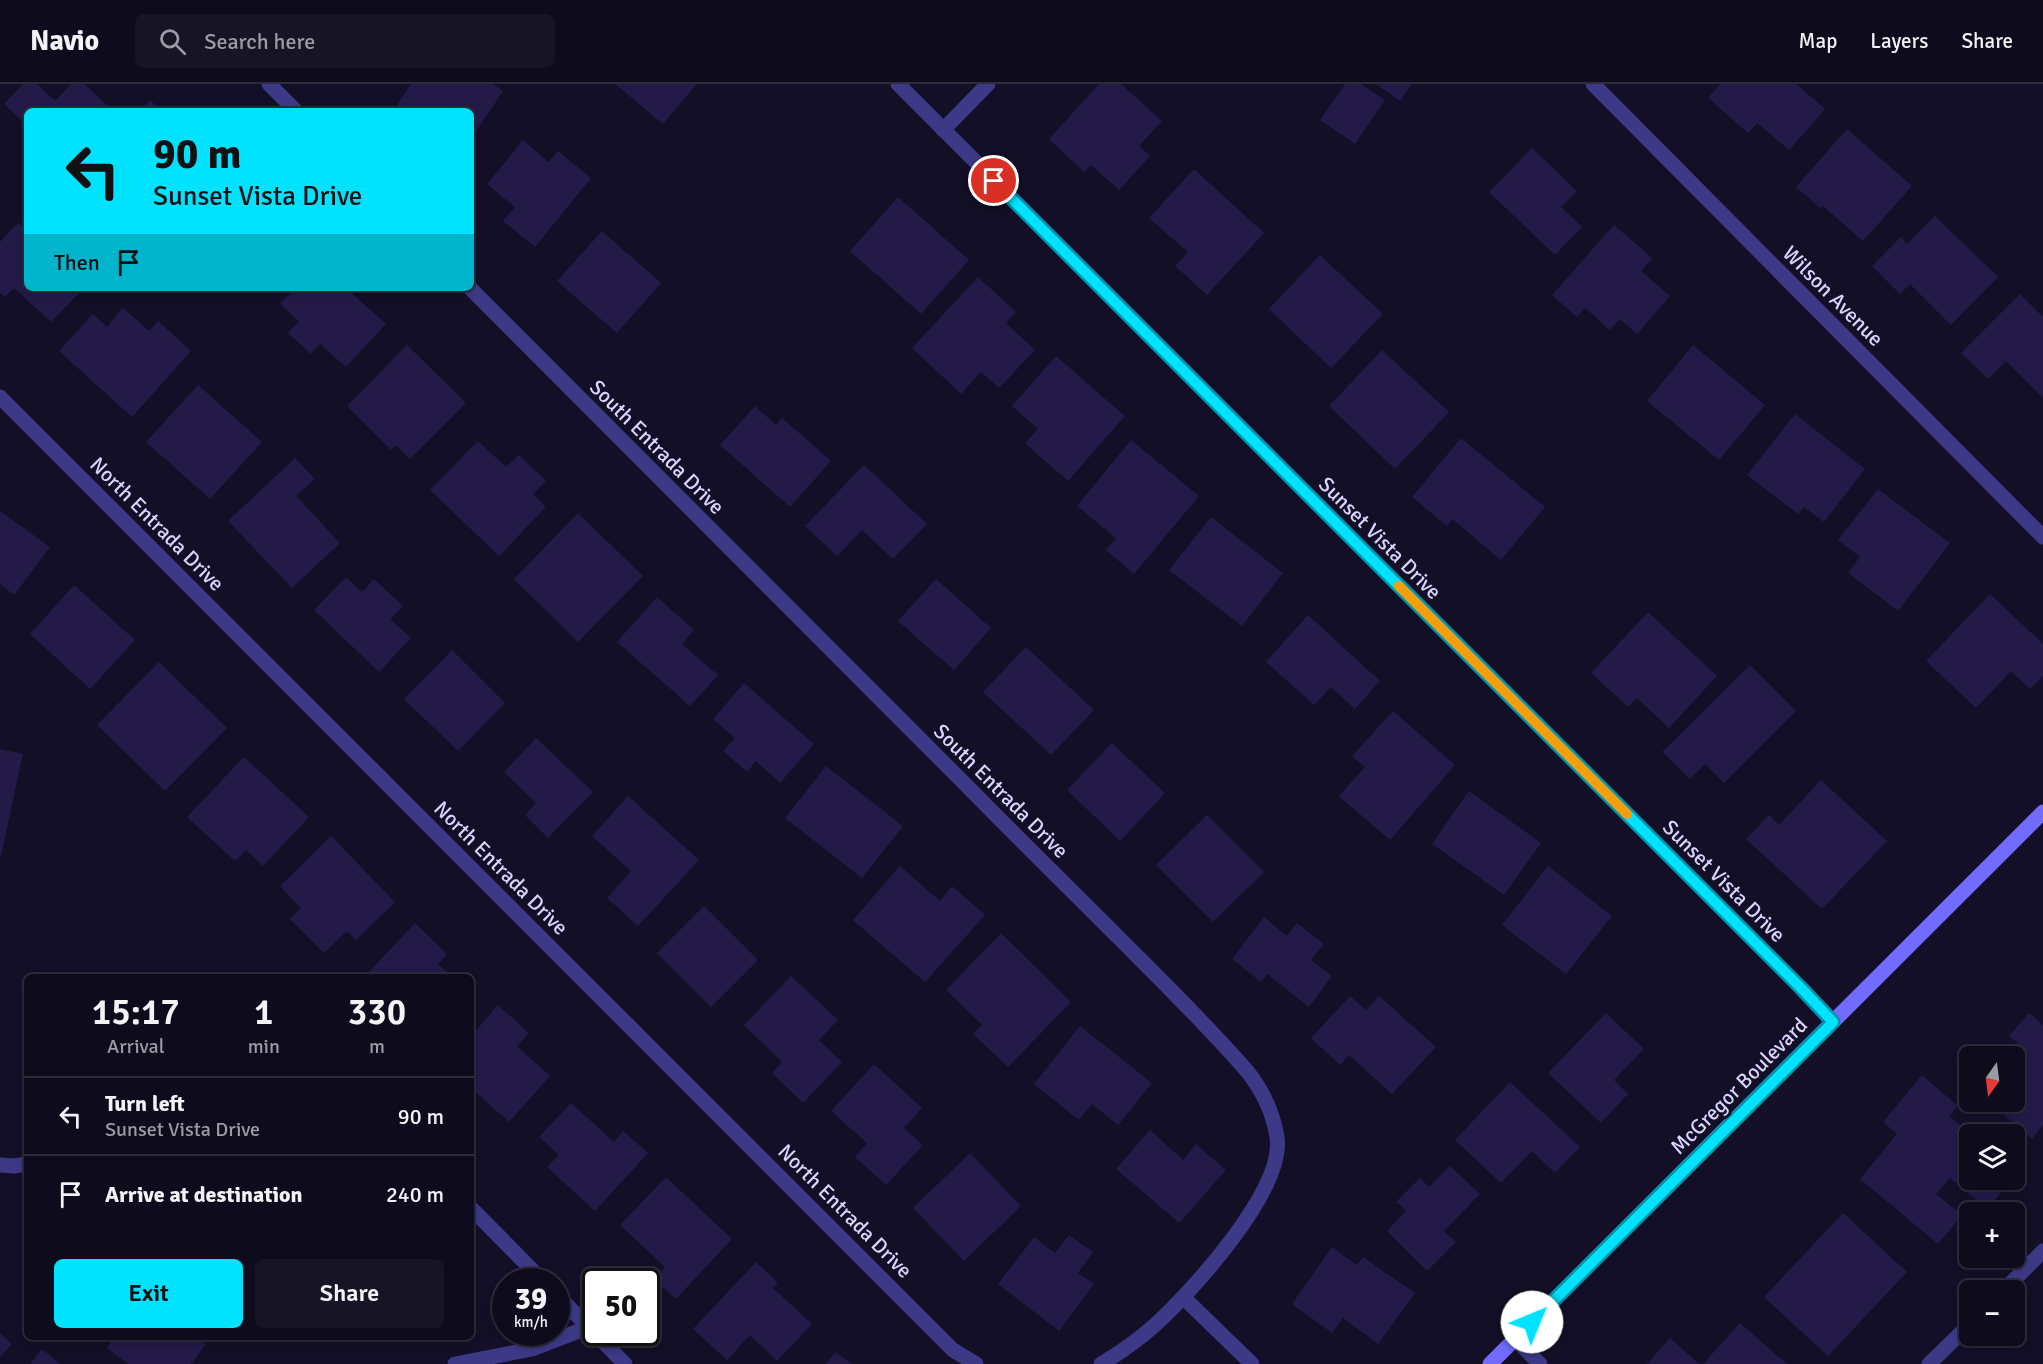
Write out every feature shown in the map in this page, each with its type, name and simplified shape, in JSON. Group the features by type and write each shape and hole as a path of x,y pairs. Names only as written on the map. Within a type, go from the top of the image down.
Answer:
{"main road":[{"name":"McGregor Boulevard","path":"1490,1364 2043,812"}],"street":[{"path":"269,84 293,108"},
{"name":"Sunset Vista Drive","path":"898,84 1833,1022"},
{"path":"943,130 988,84"},
{"name":"Wilson Avenue","path":"1593,84 2043,537"},
{"name":"South Entrada Drive","path":"473,291 1161,980 1249,1074 1270,1106 1278,1143 1270,1177 1242,1226 1183,1297"},
{"name":"North Entrada Drive","path":"0,397 953,1350 975,1364"},
{"path":"0,1165 14,1167 24,1165"},
{"path":"474,1211 530,1268"},
{"path":"2014,1280 2043,1251"},
{"path":"1101,1364 1124,1351 1183,1297 1252,1364"},
{"path":"570,1308 582,1320"},
{"path":"455,1364 532,1348 582,1330"},
{"path":"1929,1364 1959,1335"},
{"path":"1515,1339 1540,1364"},
{"path":"607,1346 625,1364"}],"building":[{"path":"23,84 37,84 55,101 71,84 84,84 108,106 106,108 24,108 24,123 4,104"},
{"path":"411,84 493,84 503,91 474,134 474,108 402,108 397,105"},
{"path":"615,84 697,84 663,124"},
{"path":"1099,84 1121,84 1162,121 1139,146 1150,156 1119,190 1091,165 1084,172 1049,139"},
{"path":"1345,84 1361,84 1385,100 1355,144 1320,120"},
{"path":"1376,84 1412,84 1400,101"},
{"path":"1720,84 1796,84 1825,109 1789,150 1757,123 1748,133 1708,98"},
{"path":"150,100 158,108 142,108"},
{"path":"1847,129 1912,186 1863,241 1823,206 1820,208 1796,187"},
{"path":"523,140 549,162 558,151 591,178 535,247 503,221 515,207 487,184"},
{"path":"1532,148 1577,191 1561,207 1582,227 1555,255 1489,192"},
{"path":"1194,169 1264,233 1207,295 1175,266 1188,252 1149,218"},
{"path":"898,197 969,260 921,314 850,251"},
{"path":"1935,216 1998,277 1951,325 1910,284 1900,294 1872,266 1901,237 1907,244"},
{"path":"18,223 24,228 24,291 81,291 51,322 14,288 5,297 0,293 0,242"},
{"path":"1614,225 1652,258 1641,271 1670,296 1637,334 1620,319 1610,330 1585,308 1577,317 1552,295"},
{"path":"602,231 661,283 617,333 557,281"},
{"path":"1320,255 1383,314 1331,368 1269,309"},
{"path":"978,277 1016,312 1006,323 1035,350 999,388 981,372 961,394 912,348"},
{"path":"292,291 349,291 386,324 346,367 320,344 311,354 288,333 299,321 280,304"},
{"path":"2020,294 2043,317 2043,398 2006,361 1988,379 1961,353"},
{"path":"123,308 149,331 158,321 191,351 132,417 59,351 93,314 107,327"},
{"path":"407,345 466,403 410,459 396,445 391,450 347,406"},
{"path":"1693,345 1765,405 1719,460 1647,401"},
{"path":"1382,350 1449,412 1395,469 1329,406"},
{"path":"1056,356 1125,416 1068,481 1025,443 1038,429 1012,406"},
{"path":"198,385 262,442 210,499 146,442"},
{"path":"755,406 776,425 782,418 831,461 790,507 720,445"},
{"path":"1795,414 1865,469 1824,522 1804,507 1798,514 1747,475"},
{"path":"1461,438 1545,507 1501,560 1452,519 1447,526 1412,497"},
{"path":"1131,440 1199,496 1134,574 1106,550 1116,538 1077,506"},
{"path":"478,441 506,467 519,455 546,481 533,494 546,507 499,556 430,490"},
{"path":"295,458 315,479 296,496 340,543 292,588 228,521"},
{"path":"864,465 927,524 893,559 862,530 837,556 805,526"},
{"path":"1878,489 1950,543 1898,611 1848,573 1860,557 1838,540"},
{"path":"0,511 50,547 14,595 0,584"},
{"path":"578,513 643,576 578,642 514,579"},
{"path":"1211,517 1283,573 1242,626 1169,570"},
{"path":"346,577 362,592 374,579 403,606 390,619 411,638 379,672 314,610"},
{"path":"936,579 991,628 954,670 898,621"},
{"path":"74,585 135,640 90,689 30,634"},
{"path":"1990,594 2043,644 2043,676 2030,689 2011,671 1976,708 1926,661"},
{"path":"657,597 694,630 682,644 718,675 690,706 617,642"},
{"path":"1648,612 1717,676 1669,728 1637,698 1628,707 1591,673"},
{"path":"1308,615 1380,681 1355,709 1331,687 1314,705 1266,662"},
{"path":"1026,647 1094,710 1051,755 983,692"},
{"path":"452,650 505,703 458,751 404,699"},
{"path":"159,662 227,728 165,791 97,725"},
{"path":"1750,665 1796,711 1724,783 1705,764 1690,779 1662,752"},
{"path":"744,683 814,744 780,783 756,761 747,772 723,751 735,738 713,719"},
{"path":"1393,711 1455,765 1390,840 1339,796 1365,767 1352,756"},
{"path":"536,738 593,792 548,838 525,815 536,803 504,772"},
{"path":"1112,743 1165,793 1120,841 1067,790"},
{"path":"0,749 23,754 1,856 0,856"},
{"path":"244,757 309,817 263,866 246,850 235,861 187,817"},
{"path":"826,766 903,826 862,878 785,818"},
{"path":"1821,780 1887,841 1822,909 1746,839 1769,815 1779,825"},
{"path":"1469,791 1541,843 1504,895 1432,844"},
{"path":"628,796 699,860 638,926 607,898 631,871 592,836"},
{"path":"1207,815 1264,872 1213,922 1156,865"},
{"path":"331,836 395,902 356,940 347,931 324,953 290,919 301,908 280,886"},
{"path":"900,866 940,901 952,886 985,915 925,982 853,920"},
{"path":"1548,866 1612,916 1566,974 1502,925"},
{"path":"704,906 758,960 711,1007 657,953"},
{"path":"1264,917 1287,936 1297,923 1324,944 1311,960 1332,976 1309,1007 1267,974 1261,982 1232,959"},
{"path":"415,923 447,954 438,964 449,974 367,974"},
{"path":"1001,933 1071,1002 1008,1067 973,1034 982,1025 946,990"},
{"path":"791,976 838,1020 819,1040 842,1062 803,1103 772,1073 782,1062 744,1025"},
{"path":"1350,996 1366,1010 1379,996 1436,1047 1392,1094 1349,1055 1340,1065 1311,1038"},
{"path":"498,1005 529,1033 517,1046 550,1076 509,1122 474,1091 474,1033"},
{"path":"1606,1013 1644,1049 1614,1080 1628,1094 1601,1123 1548,1073"},
{"path":"2029,1013 2043,1025 2043,1125 2032,1139 2025,1133 2025,1124 2015,1124 2001,1112 2025,1112 2025,1046 2019,1046 2009,1036"},
{"path":"1080,1026 1152,1083 1118,1125 1092,1104 1079,1120 1034,1084"},
{"path":"874,1064 922,1108 904,1128 923,1145 886,1185 855,1157 867,1143 831,1111"},
{"path":"1922,1075 1958,1106 1949,1116 1959,1124 1959,1186 1950,1178 1936,1194 1959,1213 1959,1219 1938,1244 1860,1179 1897,1134 1883,1122"},
{"path":"1510,1082 1580,1147 1555,1173 1532,1151 1501,1183 1455,1140"},
{"path":"571,1103 614,1142 623,1131 648,1153 595,1211 547,1167 559,1155 539,1137"},
{"path":"1150,1130 1183,1160 1196,1144 1226,1170 1179,1223 1116,1169"},
{"path":"970,1153 1021,1206 964,1261 913,1208"},
{"path":"1450,1166 1480,1194 1444,1231 1456,1242 1427,1271 1387,1231 1406,1211 1396,1202 1420,1178 1429,1187"},
{"path":"666,1177 732,1239 676,1299 660,1284 660,1272 665,1267 620,1225"},
{"path":"1964,1190 2003,1190 1993,1202 1979,1202"},
{"path":"1843,1213 1907,1272 1828,1356 1764,1297"},
{"path":"1069,1235 1093,1252 1078,1273 1094,1284 1059,1331 998,1284 1034,1237 1055,1253"},
{"path":"1332,1247 1357,1265 1363,1257 1415,1293 1378,1344 1343,1318 1332,1333 1292,1304"},
{"path":"756,1262 778,1283 773,1288 812,1324 777,1361 750,1335 727,1360 693,1329"},
{"path":"1740,1323 1787,1364 1703,1364"},
{"path":"0,1333 12,1344 0,1357"},
{"path":"1670,1338 1699,1364 1647,1364"},
{"path":"112,1340 201,1340 206,1344 191,1364 128,1364 107,1348"},
{"path":"42,1349 60,1364 30,1364"},
{"path":"835,1352 852,1364 826,1364"}],"slow traffic":[{"path":"1399,586 1627,814"}],"route":[{"path":"994,181 1833,1022 1532,1322"}]}
